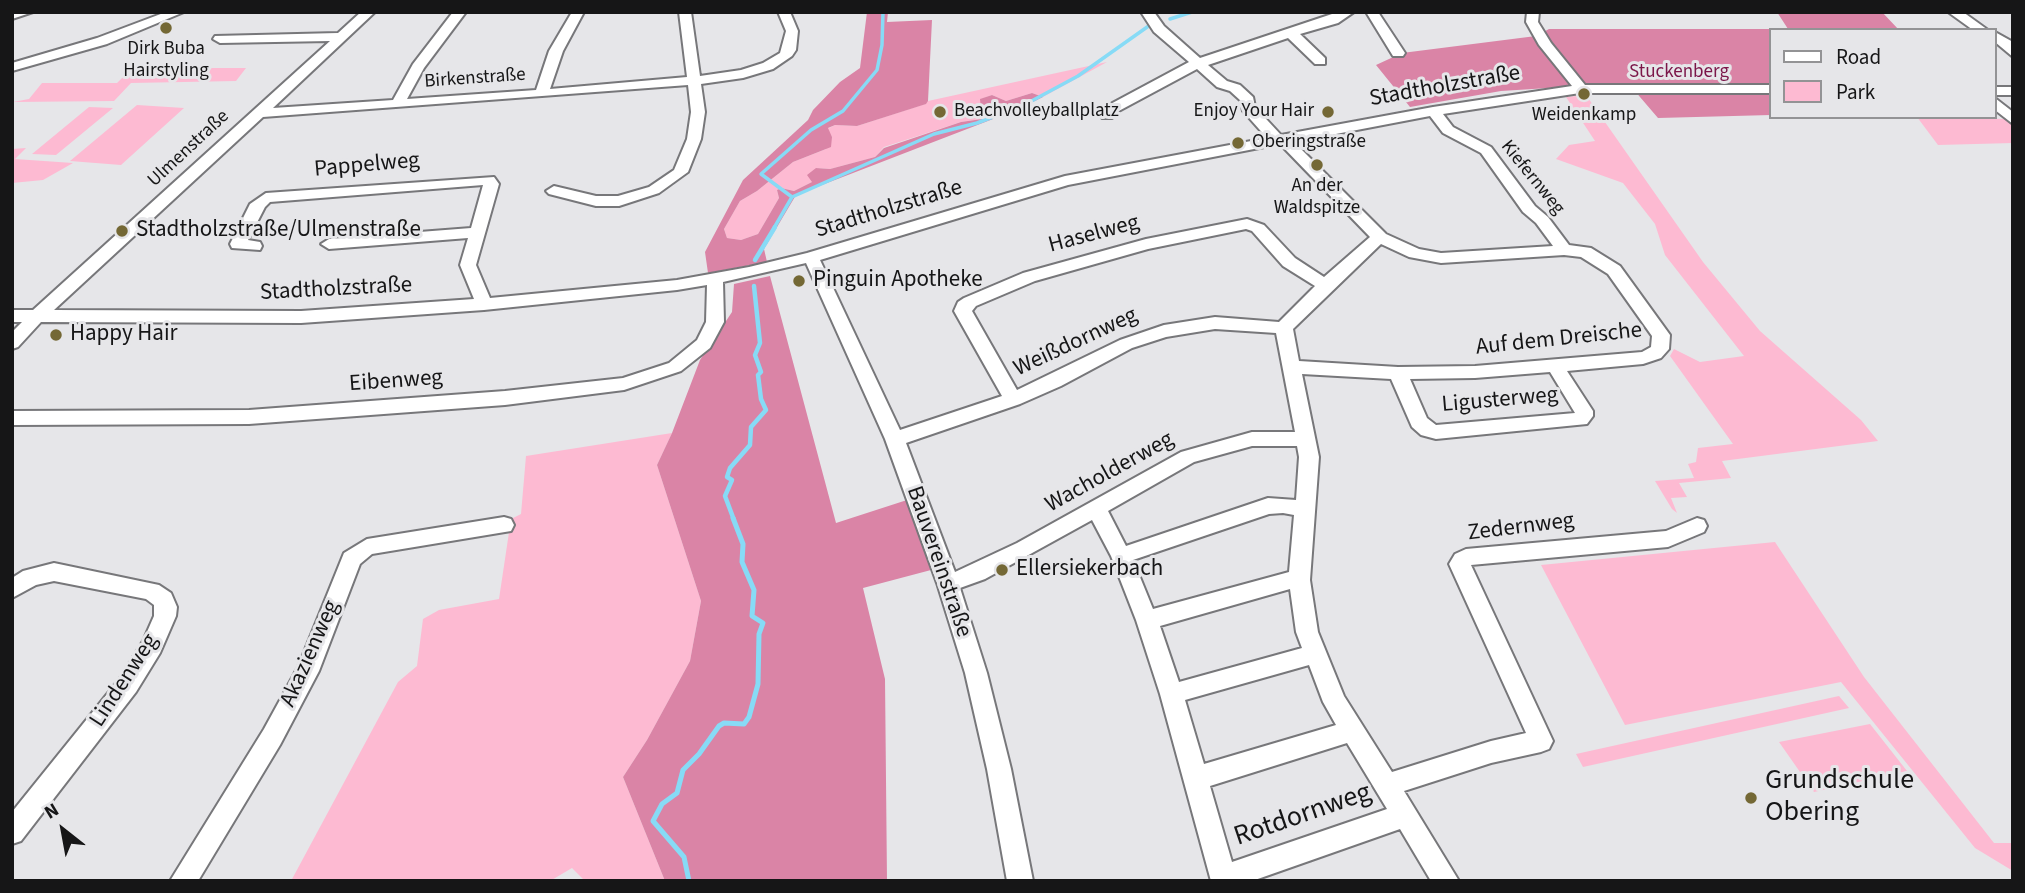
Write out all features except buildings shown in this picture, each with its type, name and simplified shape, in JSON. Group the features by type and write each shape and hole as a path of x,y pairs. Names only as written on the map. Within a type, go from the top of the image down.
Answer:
{"street":[{"path":"12,15 27,12"},
{"path":"141,12 172,15"},
{"name":"Ulmenstraße","path":"12,343 37,316 369,12"},
{"path":"397,104 418,66 460,12"},
{"path":"542,93 556,51 578,12"},
{"path":"554,191 596,201 619,201 647,194 666,184 680,172 694,139 698,112 685,12"},
{"name":"Birkenstraße","path":"258,113 694,82 757,71 785,56 793,38 783,12"},
{"path":"1147,12 1159,29 1222,84 1235,88 1248,100 1248,108 1380,238 1368,245 1325,285 1284,328 1309,471 1299,580 1307,632 1335,702 1446,881"},
{"path":"1107,115 1110,110 1159,80 1262,41 1334,20 1348,12"},
{"path":"1373,12 1398,53"},
{"path":"1533,12 1532,22 1546,45 1575,79 1580,89"},
{"path":"1954,12 1979,28"},
{"path":"12,67 102,41 172,15"},
{"path":"1292,34 1320,61"},
{"path":"220,39 342,37"},
{"path":"1997,38 2013,53"},
{"name":"Stadtholzstraße","path":"12,316 301,317 624,292 715,278 811,257 1033,189 1098,174 1433,111 1580,89 1770,89"},
{"path":"1997,104 2013,120"},
{"name":"Kiefernweg","path":"1433,111 1448,130 1486,149 1529,209 1542,220 1564,250"},
{"name":"Pappelweg","path":"254,246 238,244 258,204 266,198 489,180 491,184 468,265 484,304"},
{"name":"Haselweg","path":"1013,399 963,311 964,306 970,302 1029,277 1146,244 1247,224 1258,228 1289,262 1325,285"},
{"path":"329,244 478,232"},
{"name":"Auf dem Dreische","path":"1291,367 1398,373 1475,372 1643,358 1655,354 1663,341 1608,264 1586,252 1564,250 1441,258 1415,253 1380,238"},
{"name":"Bauvereinstraße","path":"811,257 895,439 948,583 976,673 999,769 1020,881"},
{"name":"Eibenweg","path":"12,418 249,417 505,398 624,384 675,367 704,344 711,335 715,322 715,278"},
{"name":"Weißdornweg","path":"895,439 970,416 1013,399 1126,344 1164,331 1215,323 1284,328"},
{"name":"Ligusterweg","path":"1398,373 1419,422 1428,430 1436,432 1580,419 1584,416 1584,411 1555,366"},
{"name":"Wacholderweg","path":"948,583 978,573 1164,469 1211,449 1252,439 1305,439"},
{"path":"1121,556 1268,506 1283,505 1304,509"},
{"name":"Rotdornweg","path":"1094,509 1104,521 1121,556 1147,620 1172,694 1223,879 1405,815"},
{"name":"Akazienweg","path":"183,881 272,737 308,671 351,559 367,547 503,525"},
{"name":"Zedernweg","path":"1386,785 1491,752 1541,741 1460,564 1462,560 1466,557 1668,539 1697,526"},
{"name":"Lindenweg","path":"12,832 128,685 152,646 165,616 163,599 150,591 54,572 22,583"},
{"path":"1147,620 1285,581 1299,580"},
{"path":"1172,694 1314,654"},
{"path":"1196,777 1215,774 1352,731"}],"green space":[{"path":"867,12 888,12 887,22 932,20 928,101 926,104 857,126 835,125 828,128 832,137 831,147 793,162 740,201 724,229 727,238 741,240 758,234 779,198 777,190 781,188 794,191 812,182 807,175 816,168 830,169 875,157 884,148 961,122 982,119 980,99 992,95 1006,101 1032,93 1043,97 1019,109 796,195 764,249 767,262 708,273 705,252 743,180 808,120 813,110 840,82 860,68"},
{"name":"Stuckenberg","path":"1777,12 1882,12 1897,28 1787,28"},
{"name":"Stuckenberg","path":"1549,29 1770,29 1770,115 1658,118 1628,83 1501,91 1410,107 1376,65 1402,53 1536,36"},
{"path":"1107,62 1043,97 1032,93 1006,101 992,95 981,99 982,119 961,122 884,147 875,157 830,169 816,168 812,182 794,191 781,188 777,190 779,198 758,234 741,240 727,238 724,229 740,201 793,162 826,149 832,137 827,129 835,125 857,126 928,101"},
{"path":"142,68 246,68 236,81 131,83 114,101 13,102 29,99 42,83 117,83 129,71 139,71"},
{"path":"1586,95 1703,262 1760,331 1861,420 1878,441 1722,461 1731,478 1679,483 1687,497 1671,498 1677,513 1672,509 1655,481 1694,478 1688,464 1696,462 1698,448 1733,444 1670,356 1674,349 1700,362 1744,356 1665,255 1655,224 1623,183 1556,159 1569,145 1595,141 1566,97"},
{"path":"137,105 184,108 121,165 70,161"},
{"path":"89,107 113,108 56,155 32,154"},
{"path":"1918,119 2006,119 2013,126 2013,143 1938,145"},
{"path":"26,148 15,159 73,163 43,180 12,183 12,149"},
{"path":"770,276 836,523 907,500 931,570 863,588 885,679 887,881 665,881 623,777 647,740 690,661 701,601 657,465 700,360 732,312 734,284"},
{"path":"672,433 657,465 701,601 690,661 647,740 623,777 665,881 585,881 572,868 550,881 291,881 398,682 417,666 423,619 439,610 499,599 511,519 521,514 526,456"},
{"path":"1775,542 1864,677 1994,843 2013,843 2013,871 1975,848 1841,682 1625,725 1541,565"},
{"path":"1839,696 1849,708 1583,767 1576,754"},
{"path":"1870,724 1907,771 1814,792 1779,742"}],"waterway":[{"name":"Ellersiekerbach","path":"792,197 761,174 811,130 843,111 877,70 882,45 883,12"},
{"path":"1170,19 1192,12"},
{"path":"792,197 934,134 977,123 1024,105 1078,76 1150,25"},
{"name":"Ellersiekerbach","path":"774,228 792,197"},
{"name":"Ellersiekerbach","path":"755,260 775,227"},
{"name":"Ellersiekerbach","path":"734,520 725,496 732,480 727,477 730,468 750,445 751,427 766,410 761,399 758,375 761,372 755,355 760,343 754,286"},
{"name":"Ellersiekerbach","path":"689,881 684,857 653,821 662,804 677,793 683,770 699,754 719,726 724,723 744,724 749,717 758,684 759,634 763,623 752,616 754,590 742,562 743,544 733,518"}],"place":[{"name":"Dirk Buba Hairstyling","path":"166,28"},
{"name":"Weidenkamp","path":"1584,94"},
{"name":"Beachvolleyballplatz","path":"940,112"},
{"name":"Enjoy Your Hair","path":"1328,112"},
{"name":"Oberingstraße","path":"1238,143"},
{"name":"An der Waldspitze","path":"1317,165"},
{"name":"Stadtholzstraße/Ulmenstraße","path":"122,231"},
{"name":"Pinguin Apotheke","path":"799,281"},
{"name":"Happy Hair","path":"56,335"},
{"name":"Ellersiekerbach","path":"1002,570"},
{"name":"Grundschule Obering","path":"1751,798"}]}
